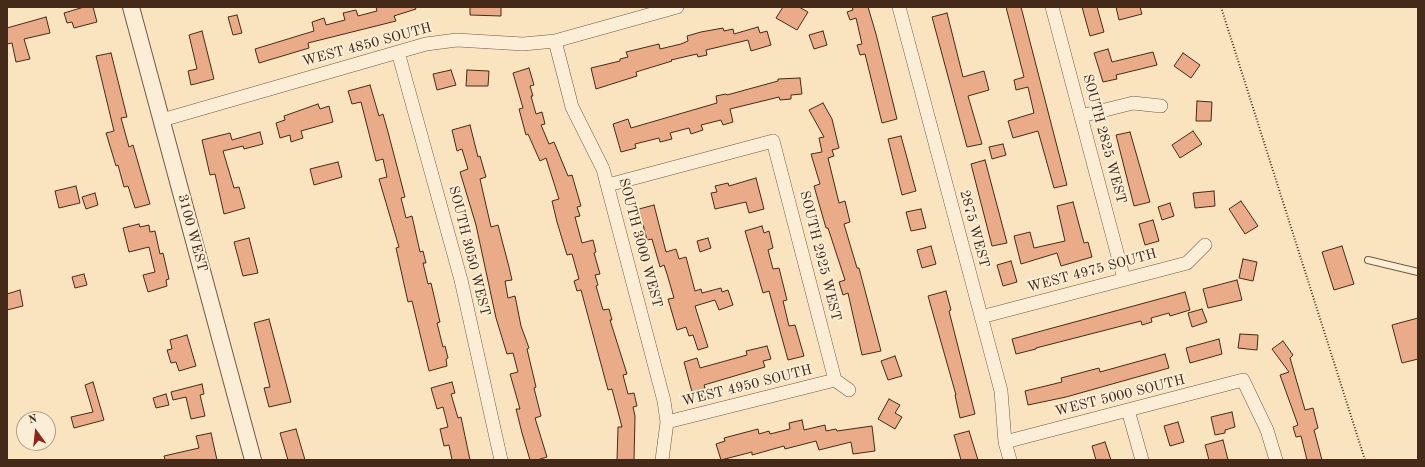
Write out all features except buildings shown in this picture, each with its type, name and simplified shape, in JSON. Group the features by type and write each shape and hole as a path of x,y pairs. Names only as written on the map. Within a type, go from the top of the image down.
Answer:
{"street":[{"name":"3100 WEST","path":"131,7 253,460"},
{"name":"WEST 4850 SOUTH","path":"162,120 426,44 457,40 516,44 555,41 677,7"},
{"name":"2875 WEST","path":"899,7 1000,391 1005,442 1010,460"},
{"name":"SOUTH 2825 WEST","path":"1052,7 1124,279"},
{"name":"SOUTH 3000 WEST","path":"555,41 572,107 603,168 664,401 667,422 662,460"},
{"name":"SOUTH 3050 WEST","path":"398,52 461,280 501,460"},
{"path":"1081,116 1134,103 1161,106"},
{"name":"SOUTH 2925 WEST","path":"608,185 777,136 835,380"},
{"name":"WEST 4975 SOUTH","path":"981,317 1187,262 1205,245"},
{"path":"835,380 849,390"},
{"name":"WEST 4950 SOUTH","path":"667,422 835,380"},
{"name":"WEST 5000 SOUTH","path":"1005,442 1243,380 1267,430 1276,460"},
{"path":"1128,410 1142,460"}],"lane":[{"path":"1368,260 1418,272"}],"path":[{"path":"1221,7 1365,460"}]}
